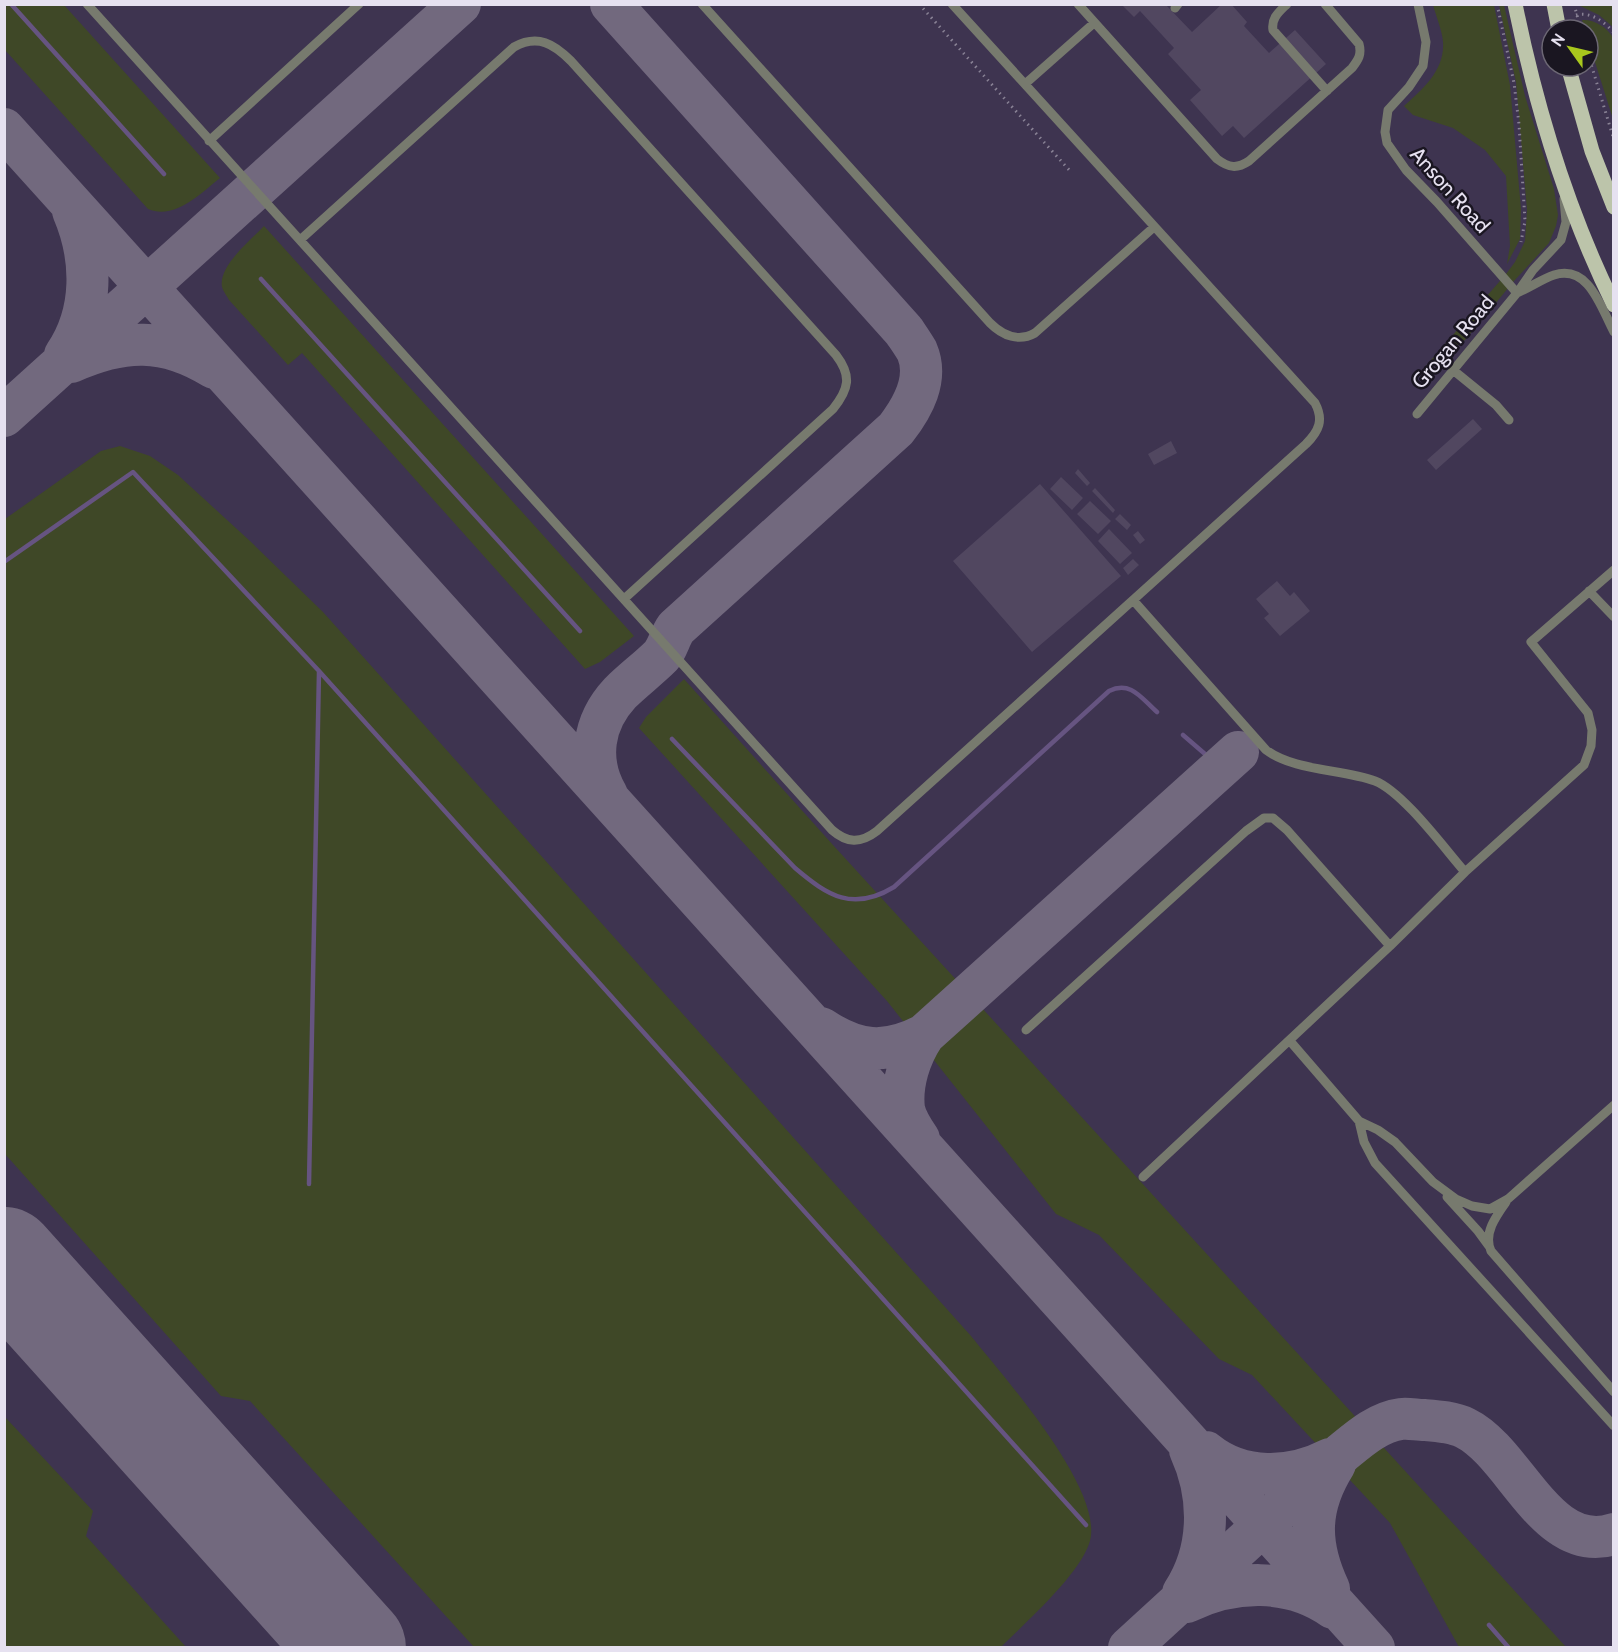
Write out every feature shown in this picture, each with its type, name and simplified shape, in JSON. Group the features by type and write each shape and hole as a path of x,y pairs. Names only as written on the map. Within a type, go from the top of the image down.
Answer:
{"main road":[{"path":"1515,4 1530,70 1562,178 1614,305"},
{"path":"1571,78 1592,151 1614,207"}],"lane":[{"path":"87,4 832,830 840,837 850,841 868,838 877,831 1306,444 1316,434 1320,418 1315,403 952,4"},
{"path":"209,141 359,4"},
{"path":"702,4 990,323 1002,333 1017,338 1035,333 1154,227"},
{"path":"1078,4 1217,159 1232,168 1249,161 1327,92 1359,59 1361,52 1354,37 1325,4"},
{"path":"1287,4 1274,18 1273,30 1327,92"},
{"name":"Anson Road","path":"1418,4 1426,42 1425,55 1417,76 1388,110 1385,132 1387,143 1406,170 1517,294"},
{"path":"1025,84 1094,22"},
{"path":"300,240 514,47 528,41 544,41 556,47 567,57 828,346 841,361 847,374 846,389 838,402 624,598"},
{"name":"Grogan Road","path":"1417,414 1517,294 1533,270 1561,240 1566,222 1562,178"},
{"name":"Grogan Road","path":"1517,294 1552,276 1573,274 1587,283 1592,290 1614,332"},
{"path":"1453,370 1496,405 1509,420"},
{"path":"1143,1177 1290,1041 1465,872 1584,765 1592,746 1592,730 1588,713 1531,642 1614,570"},
{"path":"1589,591 1614,617"},
{"path":"1132,600 1266,750 1288,761 1367,779 1386,787 1404,801 1465,872"},
{"path":"1026,1030 1246,831 1264,818 1273,818 1287,830 1390,946"},
{"path":"1290,1041 1359,1121 1395,1142 1478,1230 1499,1260 1614,1392"},
{"path":"1433,1182 1456,1199 1472,1206 1490,1209 1509,1198 1614,1105"},
{"path":"1359,1121 1364,1142 1375,1163 1614,1426"},
{"path":"1487,1243 1496,1216 1509,1198"}],"path":[{"path":"919,4 1071,172"},
{"path":"1497,4 1514,83 1519,124 1525,221 1521,243"},
{"path":"1574,4 1577,18"},
{"path":"1576,15 1583,13 1592,16 1614,33"},
{"path":"1595,78 1614,140"}],"shaded area":[{"path":"5,5 1613,5 1613,1647 5,1648"}],"green space":[{"path":"4,5 64,5 220,178 187,204 168,211 148,209 5,50"},
{"path":"1433,5 1494,5 1510,85 1521,209 1520,239 1507,264 1510,246 1506,176 1485,150 1453,128 1413,115 1404,106 1437,70 1443,52 1442,37"},
{"path":"1499,5 1504,5 1525,96 1554,189 1558,215 1556,226 1549,243 1465,340 1426,370 1425,367 1506,274 1515,262 1525,241 1527,210 1516,82"},
{"path":"1578,5 1613,5 1613,27 1599,15"},
{"path":"1600,25 1608,30 1614,44 1613,119 1600,78"},
{"path":"264,226 634,636 600,662 585,669 302,353 288,365 229,300 222,287 225,271 230,262"},
{"path":"120,446 150,456 178,475 323,612 971,1336 1049,1435 1083,1495 1091,1522 1089,1544 1083,1557 1063,1584 1001,1647 474,1647 250,1401 221,1396 5,1154 5,519 101,451"},
{"path":"684,679 1566,1647 1459,1647 1390,1523 1252,1375 1219,1359 1099,1235 1056,1214 887,1001 639,728 646,717"},
{"path":"5,1417 93,1511 86,1536 186,1647 5,1647"}],"building":[{"path":"1222,4 1231,4 1247,22 1244,26 1269,53 1295,30 1326,64 1244,138 1233,126 1222,136 1190,100 1201,90 1168,54 1174,48 1140,11 1134,17 1122,5 1166,5 1192,32"},
{"path":"1473,419 1482,429 1436,470 1427,460"},
{"path":"1171,441 1177,453 1154,465 1148,454"},
{"path":"1078,469 1090,483 1087,486 1075,473"},
{"path":"1061,477 1083,498 1072,510 1050,489"},
{"path":"1040,484 1121,576 1032,652 953,561"},
{"path":"1095,488 1115,510 1113,513 1092,491"},
{"path":"1090,501 1111,521 1098,534 1077,514"},
{"path":"1120,514 1131,525 1127,530 1115,519"},
{"path":"1109,529 1132,553 1120,564 1098,541"},
{"path":"1138,531 1145,540 1140,544 1133,535"},
{"path":"1133,559 1139,565 1128,575 1123,568"},
{"path":"1277,581 1290,596 1294,592 1310,611 1280,636 1264,618 1269,614 1256,599"}],"waterway":[{"path":"11,4 164,174"},
{"path":"261,279 580,631"},
{"path":"4,562 133,472 319,671 1086,1525"},
{"path":"309,1184 319,671"},
{"path":"672,739 795,868 830,893 853,899 866,899 894,887 1109,691 1117,688 1130,689 1157,712"},
{"path":"1183,735 1205,754"},
{"path":"1489,1625 1509,1648"}],"taxiway":[{"path":"4,416 460,4"},
{"path":"607,795 601,782 595,755 599,729 611,704 625,688 661,656 676,628 896,429 913,402 921,372 917,351 904,331 611,4"},
{"path":"4,129 1374,1648"},
{"path":"65,355 81,321 86,303 87,266 80,229 73,211"},
{"path":"71,362 108,349 143,345 160,346 178,351 214,368"},
{"path":"919,1139 906,1117 903,1100 908,1070 924,1035 1238,752"},
{"path":"821,1028 847,1042 871,1048 897,1046 924,1035"},
{"path":"4,1286 26,1299 74,1338"},
{"path":"1129,1648 1355,1442 1384,1424 1401,1419 1450,1423 1465,1428 1483,1441 1500,1458 1550,1517 1569,1530 1590,1537 1614,1534"},
{"path":"1183,1593 1199,1559 1205,1523 1202,1486 1190,1450"},
{"path":"1206,1452 1235,1468 1267,1474 1299,1470 1330,1459"},
{"path":"1329,1589 1317,1557 1314,1526 1320,1495 1335,1464"},
{"path":"1187,1602 1223,1589 1260,1585 1298,1591 1333,1608"}],"runway":[{"path":"4,1260 353,1648"}]}
